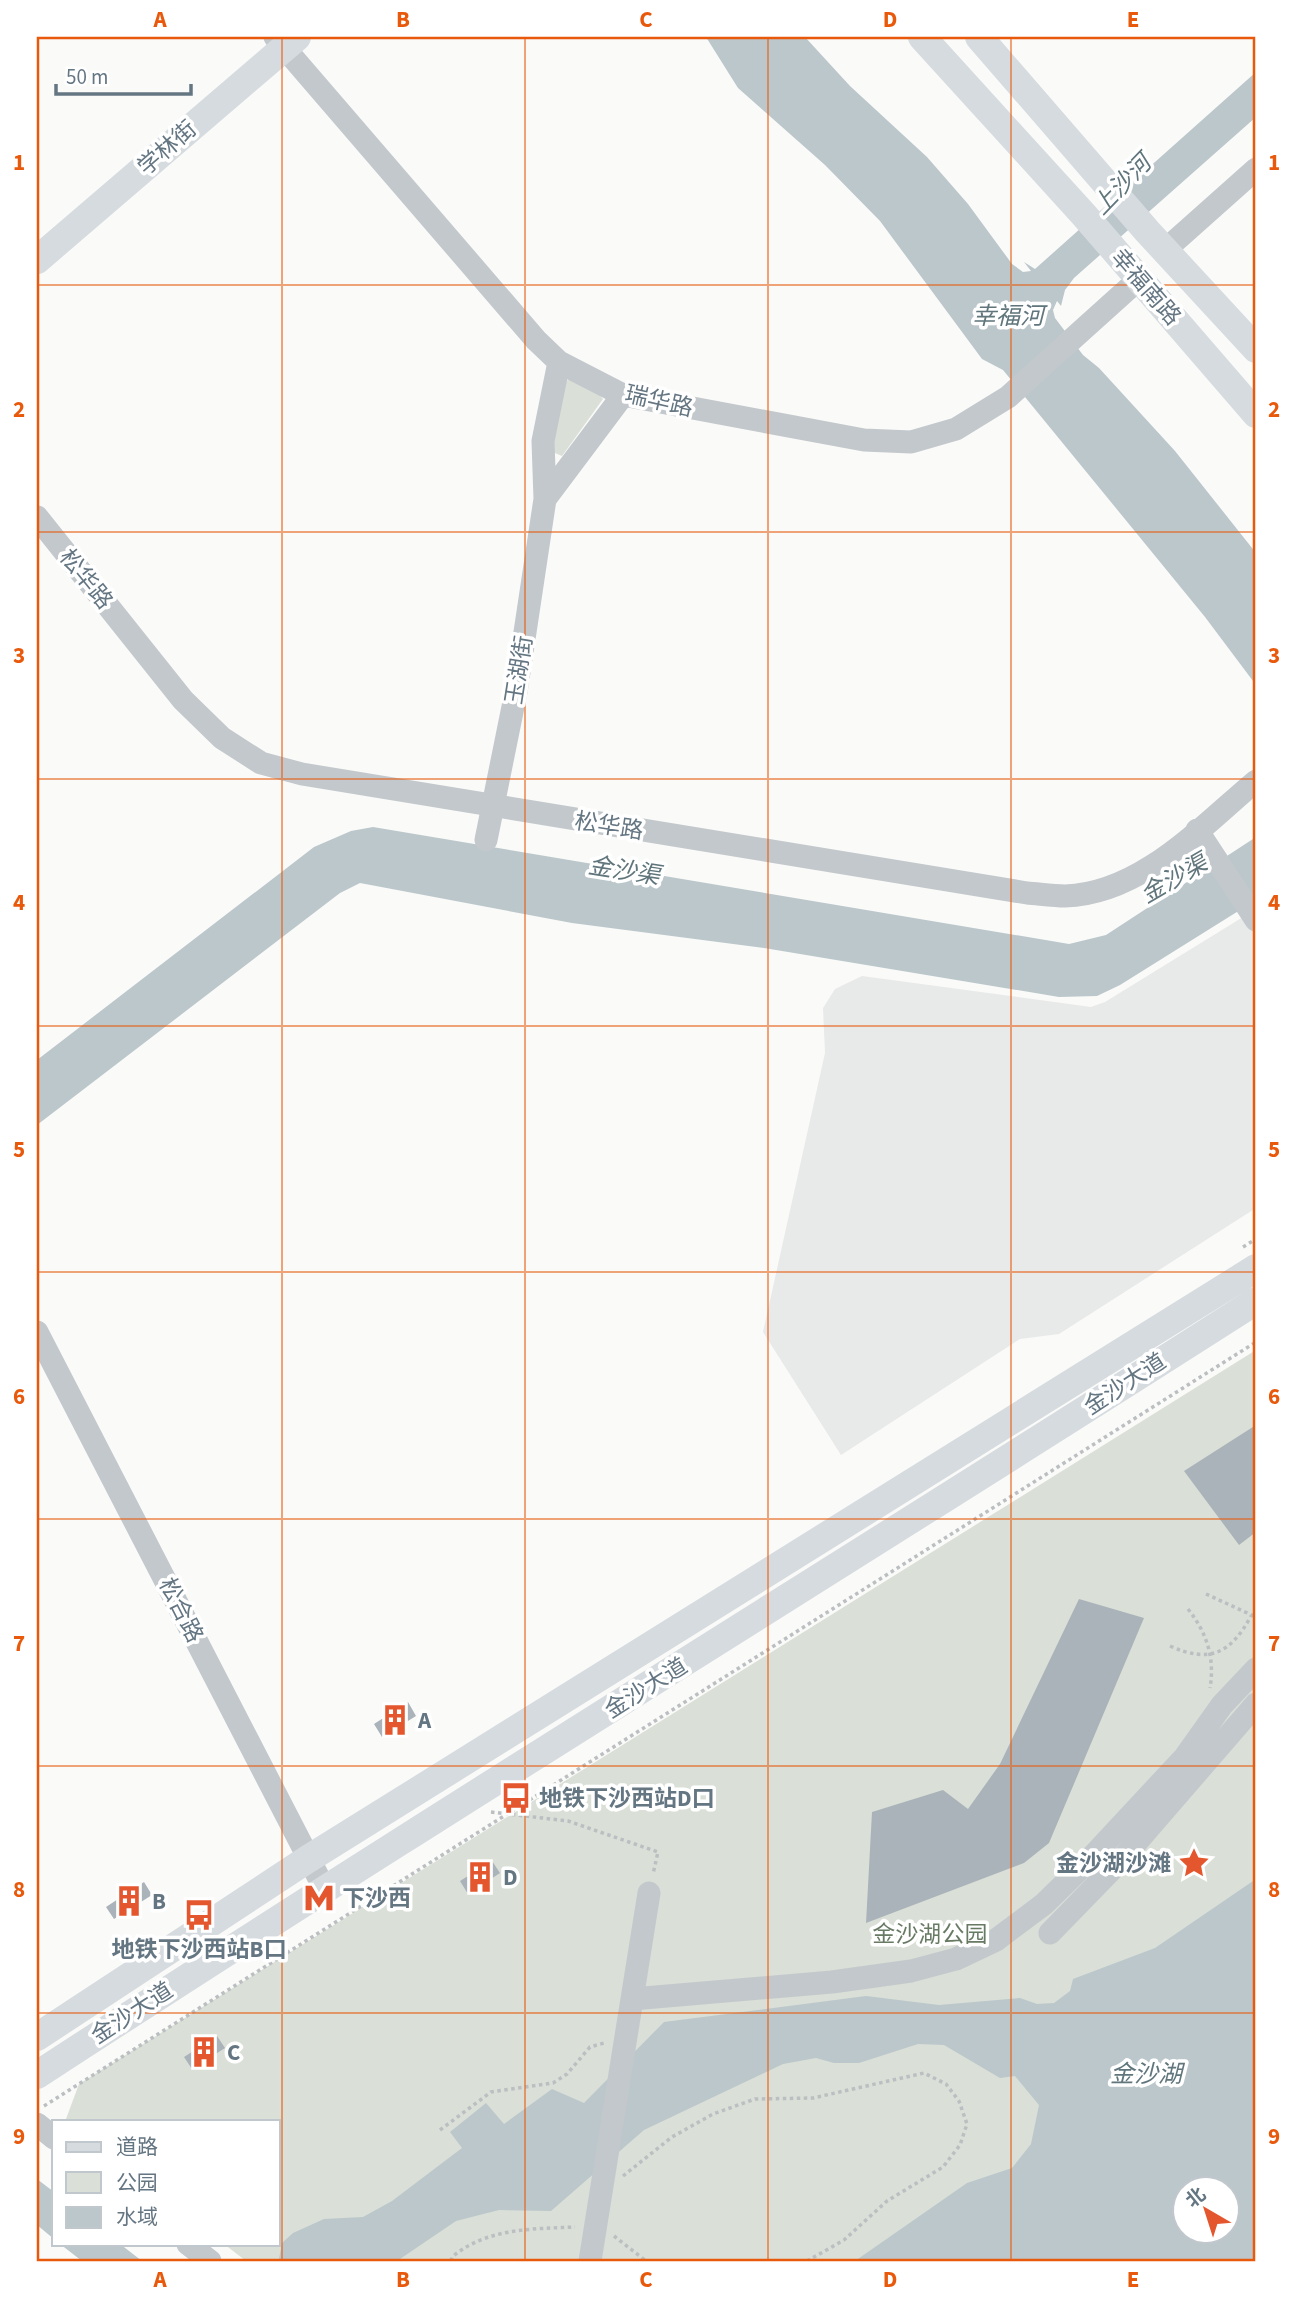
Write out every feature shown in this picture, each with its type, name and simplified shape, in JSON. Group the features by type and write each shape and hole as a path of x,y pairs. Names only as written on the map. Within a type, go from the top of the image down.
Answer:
{"main road":[{"name":"幸福南路","path":"922,37 1084,215 1256,414"},
{"name":"幸福南路","path":"979,37 1156,240 1256,349"},
{"name":"学林街","path":"37,260 285,40"},
{"name":"金沙大道","path":"37,2036 308,1859 1256,1268"},
{"name":"金沙大道","path":"37,2075 324,1888 876,1544 1256,1301"}],"street":[{"name":"瑞华路","path":"285,40 536,340 559,362 623,395 864,440 911,442 956,429 1008,397 1088,328 1139,279"},
{"path":"1156,240 1256,169"},
{"name":"玉湖街","path":"486,840 516,692 545,499 543,441 559,362"},
{"name":"玉湖街","path":"545,499 623,395"},
{"name":"松华路","path":"37,517 183,700 232,744 261,763 302,774 1027,893 1067,896 1106,887 1153,866 1256,781"},
{"path":"1197,830 1256,920"},
{"name":"松合路","path":"37,1332 324,1888"},
{"path":"632,1999 832,1982 911,1971 956,1959 996,1940 1044,1904 1089,1860 1185,1757 1222,1705 1256,1669"},
{"path":"1050,1933 1131,1849 1256,1704"},
{"path":"590,2261 649,1893"},
{"path":"37,2124 52,2136"},
{"path":"191,2246 210,2261"}],"path":[{"path":"37,2111 1256,1342"},
{"path":"1170,1646 1194,1655 1210,1654 1231,1645 1254,1616 1206,1594"},
{"path":"1188,1609 1202,1627 1210,1654 1212,1666 1209,1696"},
{"path":"458,1805 506,1815 568,1821 658,1852 649,1893"},
{"path":"440,2130 491,2092 553,2083 567,2074 590,2048 600,2042 622,2051"},
{"path":"603,2181 713,2114 755,2099 813,2098 924,2073 946,2084 959,2101 967,2124 960,2145 943,2167 887,2201 844,2240 807,2261"},
{"path":"451,2261 452,2257 469,2243 505,2232 596,2225 626,2244 646,2261"}],"shaded area":[{"path":"1256,909 1256,1208 1059,1334 1020,1339 841,1455 763,1332 825,1053 823,1008 835,989 862,976 1091,1007 1105,1002"}],"green space":[{"path":"570,378 592,387 603,399 562,456 550,451 563,384"},
{"name":"金沙湖公园","path":"1256,1350 1256,2261 246,2261 227,2246 280,2246 280,2120 66,2119 79,2084"}],"water":[{"name":"幸福河","path":"706,37 805,37 850,86 927,157 968,204 1012,264 1023,272 1031,271 1024,262 1035,269 1256,72 1256,117 1074,278 1065,290 1061,306 1057,301 1053,310 1055,318 1083,355 1099,368 1175,451 1256,553 1256,685 1205,617 1003,370 982,359 880,221 825,165 738,88"},
{"name":"金沙渠","path":"373,827 1069,944 1106,935 1256,837 1256,900 1120,985 1097,996 1059,997 764,948 572,923 360,883 340,893 37,1125 37,1060 314,847 351,831"},
{"name":"金沙湖","path":"1256,1879 1256,2261 855,2261 967,2183 1012,2168 1031,2144 1039,2105 1015,2076 1000,2078 944,2045 918,2044 859,2063 834,2063 816,2058 783,2064 644,2130 551,2211 499,2210 456,2221 397,2261 279,2259 282,2243 293,2233 324,2219 363,2217 392,2201 462,2148 450,2132 486,2103 504,2124 552,2089 584,2103 664,2022 866,1996 939,2005 1020,1998 1037,2004 1054,2003 1070,1991 1073,1979 1155,1948"},
{"path":"37,2179 52,2190 52,2237 37,2225"},
{"path":"63,2246 123,2246 142,2261 82,2261"}],"building":[{"path":"1256,1425 1256,1532 1239,1545 1184,1471"},
{"path":"1079,1599 1144,1618 1049,1843 1024,1863 866,1923 872,1812 943,1790 968,1809 1000,1764"},
{"name":"A","path":"408,1702 416,1716 382,1737 374,1724"},
{"name":"D","path":"492,1861 500,1873 468,1894 460,1881"},
{"name":"B","path":"144,1882 152,1895 114,1919 106,1907"},
{"name":"C","path":"217,2036 225,2048 192,2069 184,2057"}],"place":[{"name":"A","path":"395,1720"},
{"name":"地铁下沙西站D口","path":"516,1798"},
{"name":"金沙湖沙滩","path":"1194,1863"},
{"name":"D","path":"480,1877"},
{"name":"下沙西","path":"319,1898"},
{"name":"B","path":"129,1901"},
{"name":"地铁下沙西站B口","path":"199,1915"},
{"name":"C","path":"204,2052"}],"water label":[{"name":"上沙河","path":"1122,185"}]}
